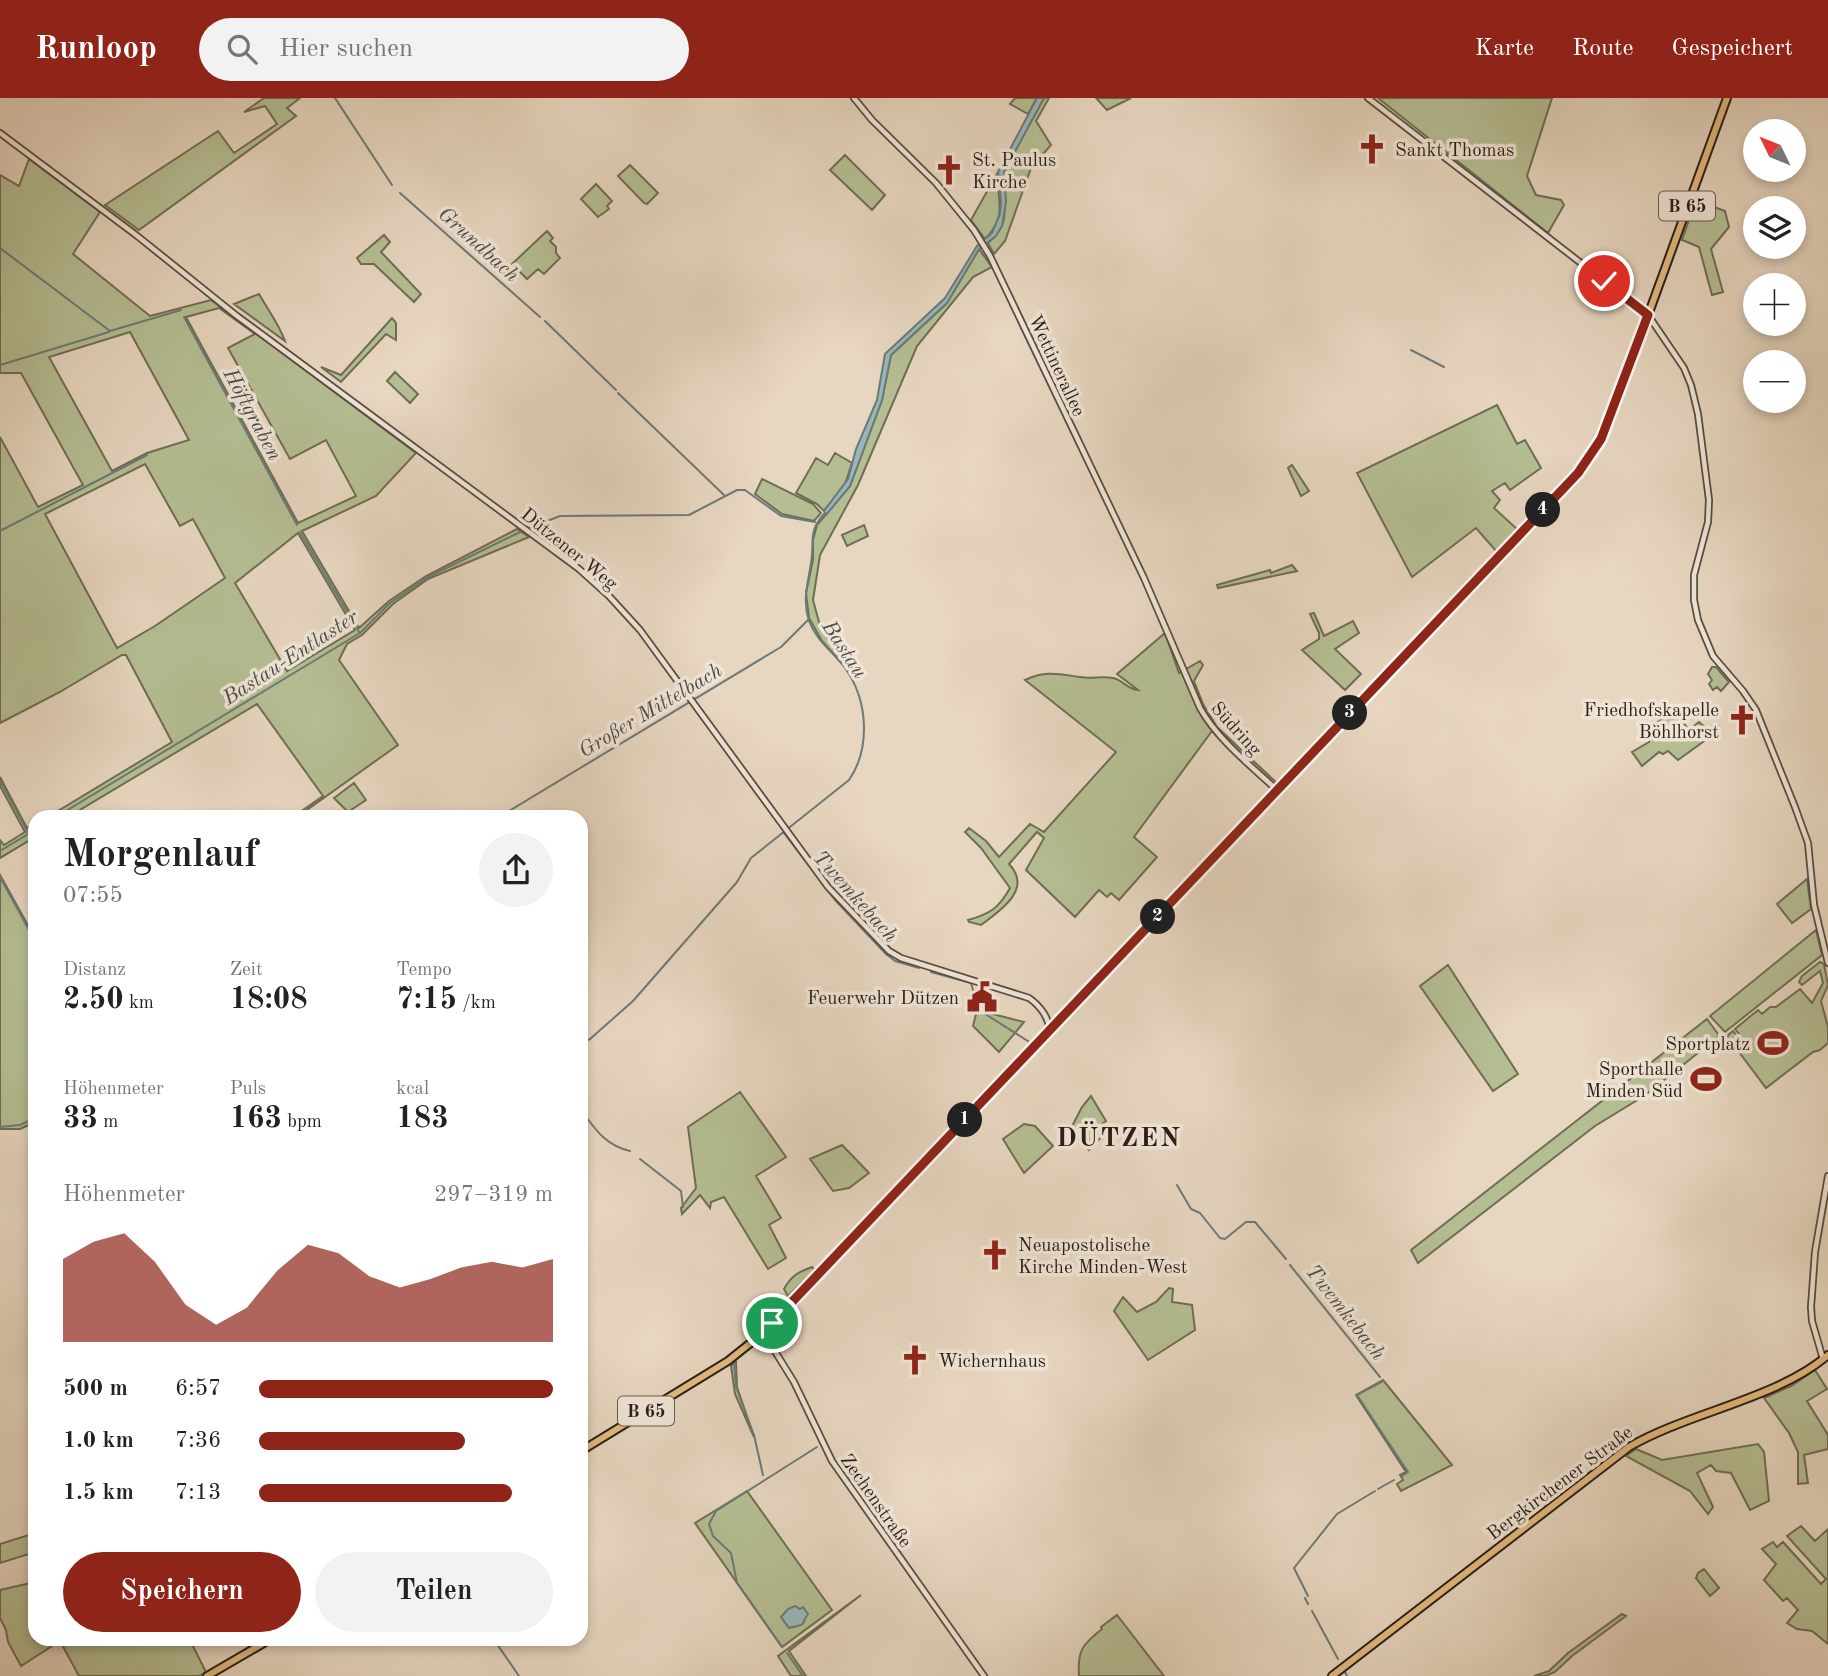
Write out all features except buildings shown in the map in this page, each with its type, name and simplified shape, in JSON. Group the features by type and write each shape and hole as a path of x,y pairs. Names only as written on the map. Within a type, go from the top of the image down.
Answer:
{"main road":[{"name":"B 65","path":"588,1447 728,1361 763,1332 1578,473 1601,439 1727,98"},
{"name":"Bergkirchener Straße","path":"1332,1676 1629,1447 1670,1426 1792,1378 1826,1357"},
{"path":"207,1676 259,1646"}],"street":[{"name":"Wettinerallee","path":"854,98 872,120 936,183 980,240 1144,578 1186,677"},
{"path":"1368,98 1648,315 1684,368 1691,385 1700,426 1710,508 1694,575 1694,600 1698,620 1713,656 1756,710 1795,807 1808,844 1814,905 1828,963"},
{"name":"Dützener Weg","path":"0,133 136,235 237,316 579,569 624,611 839,900 888,951 901,958 1029,998 1037,1004 1049,1024 1049,1031"},
{"name":"Südring","path":"1186,677 1206,720 1278,790"},
{"path":"1826,1357 1812,1321 1811,1307 1815,1252 1828,1176"},
{"name":"Zechenstraße","path":"763,1332 794,1382 832,1461 984,1676"}],"green space":[{"path":"264,98 300,98 287,108 296,116 139,230 105,205 218,131 234,153 277,124 265,106 244,112"},
{"path":"1015,98 1037,98 1028,114 1010,104"},
{"path":"1044,98 1049,98 1036,121 1051,145 1031,168 1005,241 994,254 988,243 996,235 1004,219 1003,187 1006,170"},
{"path":"1096,98 1131,98 1107,110"},
{"path":"1378,98 1552,98 1527,176 1536,195 1561,200 1564,205 1548,233"},
{"path":"845,155 885,195 872,210 830,170"},
{"path":"29,159 100,212 73,254 150,316 211,300 416,453 376,496 302,531 359,628 389,601 426,576 517,529 529,537 428,579 393,604 362,635 347,644 339,660 398,745 307,810 303,810 323,796 257,704 80,810 60,810 172,742 126,655 0,723 0,437 38,507 83,485 21,373 0,373 0,175 19,186","holes":["219,308 255,334 228,348 290,459 326,440 356,496 298,523 186,317","130,332 189,440 147,453 112,471 49,357","145,464 180,526 193,519 225,578 155,626 117,648 45,514","298,533 355,630 287,671 235,583"]},
{"path":"630,165 658,193 647,204 618,176"},
{"path":"998,172 999,215 985,239 971,220"},
{"path":"596,184 612,201 607,206 609,209 598,217 581,199"},
{"path":"1696,200 1725,211 1729,227 1711,249 1723,292 1712,295 1699,247 1682,240"},
{"path":"547,231 553,238 550,241 556,247 560,258 544,274 538,269 527,279 512,264"},
{"path":"384,235 390,242 381,252 421,294 414,302 374,264 361,264 357,258"},
{"path":"979,249 992,267 973,277 917,346 858,485 820,555 813,600 823,632 852,667 849,671 822,641 809,618 806,593 817,525 850,486 882,400 891,355 947,303"},
{"path":"259,294 277,323 285,341 234,304"},
{"path":"392,318 396,323 396,340 386,334 341,382 321,367 341,375"},
{"path":"395,372 418,394 410,403 387,381"},
{"path":"1497,405 1517,444 1525,440 1541,468 1510,490 1505,483 1492,491 1500,500 1494,508 1518,530 1497,552 1476,528 1412,577 1357,473"},
{"path":"835,453 852,463 845,484 824,511 817,504 796,493 816,458 828,465"},
{"path":"1292,465 1309,491 1301,496 1288,468"},
{"path":"762,479 813,504 821,513 814,521 782,514 755,494"},
{"path":"864,525 868,536 847,546 842,535"},
{"path":"1292,565 1297,571 1218,588 1217,585 1270,570 1271,573"},
{"path":"1314,613 1324,636 1353,621 1359,633 1335,649 1361,674 1345,690 1302,650 1319,639 1310,614"},
{"path":"1165,633 1179,673 1200,661 1203,665 1194,681 1203,704 1217,727 1278,784 1272,789 1212,731 1134,837 1157,857 1119,900 1111,893 1107,897 1099,890 1075,917 1026,870 1044,838 1037,832 1009,864 1016,873 1018,882 1012,898 981,925 969,922 968,920 993,909 1010,888 981,848 965,832 969,828 986,841 999,857 1030,824 1044,832 1116,752 1025,680 1052,674 1084,678 1109,677 1138,690 1117,674"},
{"path":"1712,667 1716,667 1729,682 1721,691 1717,687 1713,690 1709,684 1712,680 1708,674"},
{"path":"1666,715 1669,719 1679,717 1689,730 1699,722 1707,729 1716,723 1719,726 1707,739 1678,760 1668,751 1663,754 1659,752 1642,766 1632,752 1649,742 1651,728"},
{"path":"0,777 28,828 28,841 0,858 0,840 4,845 25,832 0,786"},
{"path":"354,783 366,800 351,810 346,810 334,798"},
{"path":"0,875 28,925 28,1125 20,1129 0,1129"},
{"path":"1807,879 1811,909 1792,923 1777,904"},
{"path":"1816,930 1822,955 1725,1032 1710,1016"},
{"path":"1820,962 1824,964 1828,985 1821,1001 1828,1027 1828,1043 1766,1088 1727,1036 1733,1031 1737,1036 1739,1034 1735,1029 1758,1010 1762,1014 1770,1007 1776,1007 1800,989 1812,1003 1823,983 1820,971 1802,985 1799,982 1802,976"},
{"path":"1448,965 1518,1074 1493,1091 1420,986"},
{"path":"977,1010 1024,1022 999,1052 973,1026"},
{"path":"1707,1019 1718,1037 1644,1096 1595,1126 1418,1263 1411,1250"},
{"path":"740,1092 786,1157 756,1176 781,1218 769,1225 786,1258 768,1269 724,1197 711,1202 710,1208 700,1195 682,1214 681,1208 696,1188 688,1127"},
{"path":"1091,1096 1106,1121 1102,1124 1105,1133 1089,1150 1070,1130"},
{"path":"1024,1124 1035,1126 1053,1146 1024,1173 1003,1139"},
{"path":"842,1145 869,1173 849,1188 833,1191 810,1159"},
{"path":"812,1267 815,1270 788,1296 784,1289 789,1281"},
{"path":"1169,1288 1173,1289 1172,1302 1192,1305 1195,1330 1148,1360 1114,1311 1123,1297 1137,1312 1156,1302"},
{"path":"736,1362 737,1387 754,1437 735,1394 731,1366"},
{"path":"1815,1370 1827,1389 1807,1401 1828,1435 1828,1449 1804,1455 1808,1483 1798,1484 1798,1452 1789,1433 1764,1398 1791,1386"},
{"path":"1383,1380 1452,1465 1401,1491 1397,1484 1403,1480 1400,1475 1406,1472 1356,1395"},
{"path":"1758,1444 1764,1452 1769,1501 1750,1510 1731,1473 1716,1471 1711,1465 1697,1473 1713,1507 1708,1514 1690,1491 1626,1456 1636,1449 1662,1460"},
{"path":"747,1491 832,1610 782,1647 695,1523"},
{"path":"1801,1526 1815,1541 1828,1529 1828,1644 1812,1631 1797,1629 1787,1623 1798,1610 1787,1598 1783,1601 1764,1580 1776,1564 1762,1549 1773,1542 1777,1547 1783,1542 1821,1584 1826,1579 1787,1536"},
{"path":"28,1535 28,1554 0,1563 0,1544"},
{"path":"1704,1569 1719,1588 1710,1596 1696,1578"},
{"path":"28,1584 28,1646 52,1646 21,1666 8,1642 0,1618 0,1590"},
{"path":"861,1595 789,1651 806,1676 791,1676 778,1656"},
{"path":"1622,1614 1626,1616 1555,1672 1534,1676 1549,1671 1568,1653"},
{"path":"1117,1615 1164,1676 1079,1676 1079,1660 1083,1648 1101,1627"},
{"path":"63,1646 193,1646 206,1672 199,1676 79,1676"}],"water":[{"path":"1037,98 1044,98 1004,172 1006,202 1002,226 996,236 979,249 947,303 891,355 882,400 850,486 826,515 824,511 848,479 856,449 877,400 885,354 945,298 977,246 992,233 1000,214 998,172"},
{"path":"795,1606 800,1609 803,1607 808,1614 803,1624 789,1628 781,1617"}],"waterway":[{"name":"Grundbach","path":"335,98 392,185"},
{"name":"Grundbach","path":"400,193 540,317"},
{"name":"Höftgraben","path":"0,248 110,331 181,310"},
{"name":"Höftgraben","path":"184,317 297,525"},
{"name":"Grundbach","path":"545,321 616,390"},
{"path":"0,365 109,332"},
{"path":"1411,350 1444,367"},
{"name":"Grundbach","path":"618,393 725,496"},
{"path":"0,531 147,455"},
{"name":"Bastau-Entlaster","path":"68,810 360,633 390,603 428,577 522,531 560,516 689,515 737,490 745,490 781,516 815,522"},
{"name":"Bastau","path":"588,1040 633,1001 737,882 751,858 849,780 856,767 861,754 864,724 858,694 845,668 812,628 806,606 814,531 825,513"},
{"name":"Höftgraben","path":"300,532 359,632"},
{"name":"Großer Mittelbach","path":"511,810 781,647 808,620"},
{"path":"0,781 28,832"},
{"name":"Twemkebach","path":"784,833 835,900 886,954 895,961 919,968"},
{"name":"Bastau-Entlaster","path":"0,851 28,834"},
{"path":"0,877 28,928"},
{"name":"Twemkebach","path":"931,972 971,983 979,1010 1031,1043"},
{"path":"588,1119 607,1140 630,1151"},
{"name":"Bastau","path":"0,1127 28,1121"},
{"path":"640,1159 681,1191 683,1207"},
{"name":"Twemkebach","path":"1177,1185 1191,1209 1200,1213 1220,1238 1225,1239 1246,1222 1255,1222 1286,1259"},
{"name":"Twemkebach","path":"1290,1265 1380,1377"},
{"path":"734,1363 736,1387 754,1435 763,1475"},
{"name":"Twemkebach","path":"1383,1381 1357,1395 1408,1472 1402,1476"},
{"path":"782,1647 737,1583 731,1553 713,1536 709,1524 716,1511 817,1447"},
{"name":"Twemkebach","path":"1378,1489 1394,1480"},
{"name":"Twemkebach","path":"1308,1596 1294,1568 1337,1514 1375,1491"},
{"name":"Twemkebach","path":"1305,1598 1308,1604"},
{"name":"Twemkebach","path":"1312,1611 1338,1659"},
{"path":"498,1646 519,1676"},
{"path":"787,1653 803,1676"},
{"name":"Twemkebach","path":"1345,1672 1347,1676"}],"place":[{"name":"Sankt Thomas","path":"1372,149"},
{"name":"St. Paulus Kirche","path":"949,170"},
{"name":"Friedhofskapelle Böhlhorst","path":"1742,720"},
{"name":"Feuerwehr Dützen","path":"982,997"},
{"name":"Sportplatz","path":"1773,1043"},
{"name":"Sporthalle Minden Süd","path":"1706,1079"},
{"name":"Neuapostolische Kirche Minden-West","path":"995,1255"},
{"name":"Wichernhaus","path":"915,1360"}],"district":[{"name":"DÜTZEN","path":"1119,1137"}],"route":[{"path":"772,1323 1578,473 1601,439 1610,420 1648,315 1604,281"}]}
